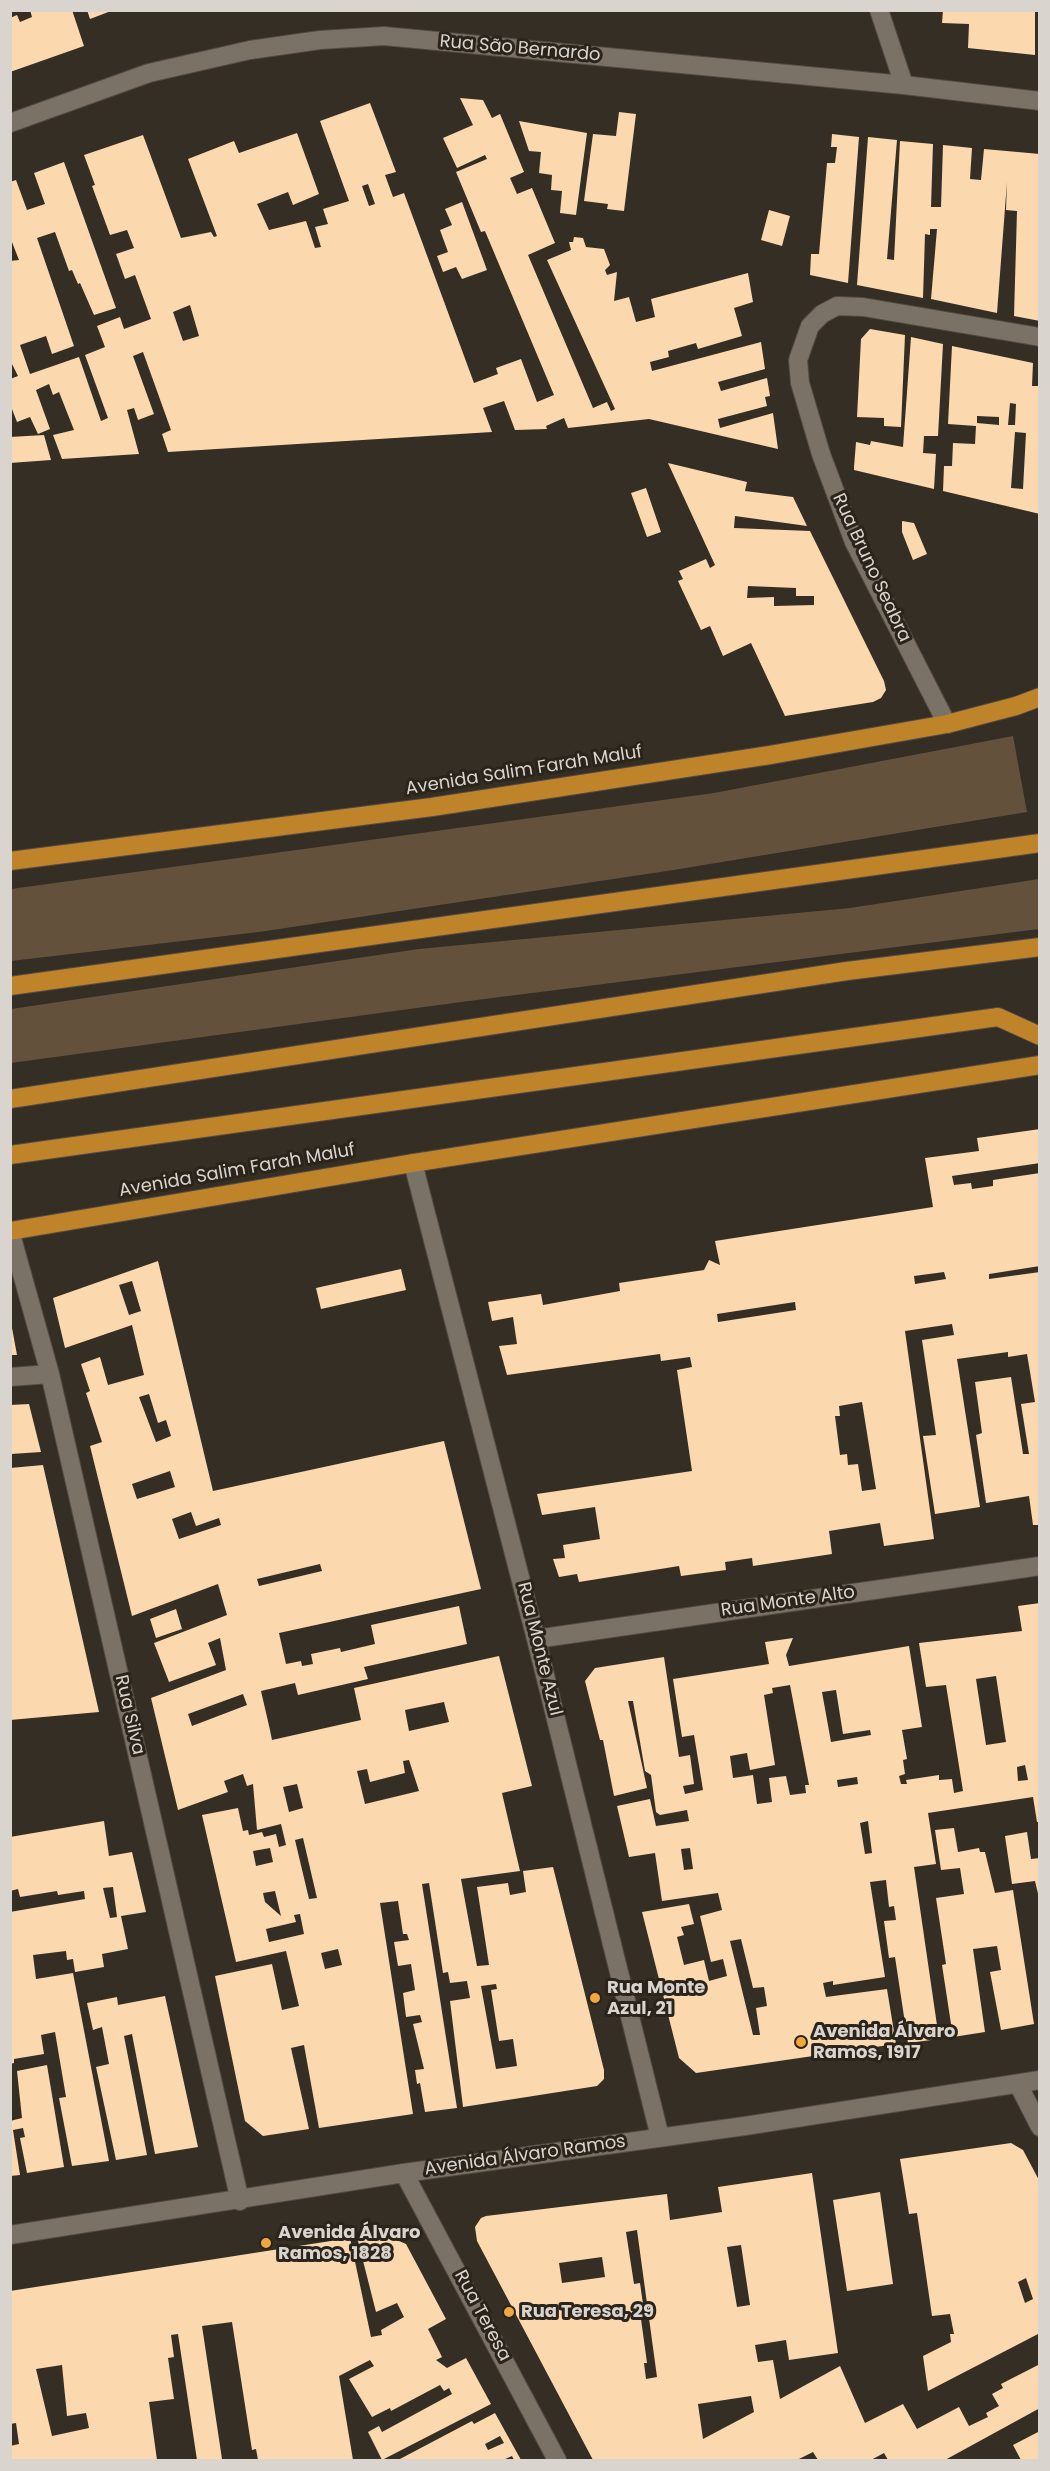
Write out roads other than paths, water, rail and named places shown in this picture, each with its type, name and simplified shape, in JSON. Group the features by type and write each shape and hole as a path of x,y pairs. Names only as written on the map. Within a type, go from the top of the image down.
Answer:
{"highway":[{"name":"Avenida Salim Farah Maluf","path":"10,861 432,807 770,755 947,724 1016,706 1040,697"},
{"path":"10,986 1040,843"},
{"path":"10,1099 847,971 1040,947"},
{"path":"10,1155 998,1017 1040,1036"},
{"name":"Avenida Salim Farah Maluf","path":"10,1231 413,1163 1040,1065"}],"street":[{"path":"879,10 904,85"},
{"name":"Rua São Bernardo","path":"10,123 149,73 250,50 320,40 384,36 904,85 1040,101"},
{"name":"Rua Bruno Seabra","path":"947,724 854,542 821,454 800,383 798,360 810,326 822,314 837,306 862,307 1040,337"},
{"name":"Rua Monte Azul","path":"413,1163 536,1639 660,2137"},
{"name":"Rua Silva","path":"10,1231 50,1374 240,2201"},
{"path":"10,1377 50,1374"},
{"name":"Rua Monte Alto","path":"536,1639 1040,1566"},
{"name":"Avenida Álvaro Ramos","path":"10,2235 240,2201 404,2173 1040,2080"},
{"path":"1018,2084 1040,2127"},
{"name":"Rua Teresa","path":"404,2173 557,2460"}],"place":[{"name":"Rua Monte Azul, 21","path":"595,1998"},
{"name":"Avenida Álvaro Ramos, 1917","path":"801,2042"},
{"name":"Avenida Álvaro Ramos, 1828","path":"266,2243"},
{"name":"Rua Teresa, 29","path":"509,2312"}]}
